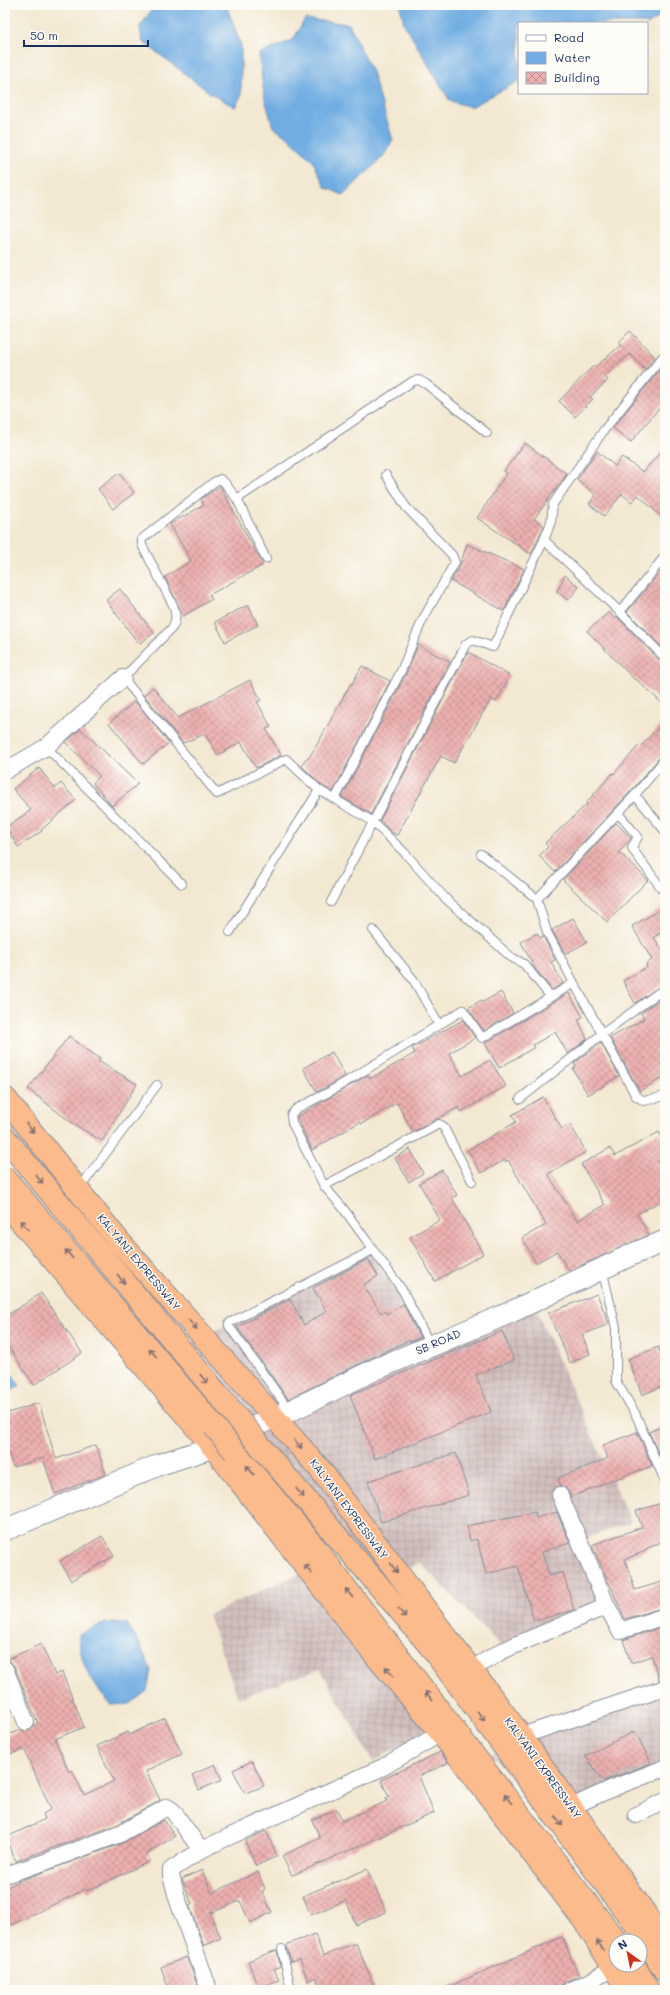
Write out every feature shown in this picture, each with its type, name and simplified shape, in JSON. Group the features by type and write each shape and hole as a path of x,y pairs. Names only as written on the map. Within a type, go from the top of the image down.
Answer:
{"highway":[{"name":"KALYANI EXPRESSWAY","path":"5,1098 118,1240 282,1414 319,1468 521,1736 665,1942"},
{"path":"5,1138 257,1442 429,1645 645,1938 665,1971"},
{"path":"5,1178 213,1436 369,1648 441,1733 585,1922 608,1948"},
{"path":"5,1203 213,1436 235,1452 309,1540 610,1933"},
{"path":"625,1973 628,1990"},
{"path":"631,1973 648,1990"}],"street":[{"path":"5,771 46,747 123,678"},
{"name":"SB ROAD","path":"5,1530 161,1464 213,1436 282,1414 376,1369 509,1313 665,1241"},
{"path":"560,1495 607,1606 620,1631 665,1616"},
{"path":"470,1670 502,1651 607,1606"},
{"path":"5,1668 11,1704 26,1722"},
{"path":"521,1736 665,1688"},
{"path":"209,1990 171,1875 171,1870 201,1850 251,1825 383,1767 441,1733"},
{"path":"571,1807 615,1787 665,1768"},
{"path":"636,1815 665,1801"},
{"path":"5,1875 120,1834 167,1807 173,1811 201,1850"},
{"path":"570,1990 609,1973"}],"lane":[{"path":"331,902 372,821 466,644 473,640 493,647 544,540 551,522 553,504 604,430 665,354"},
{"path":"237,499 413,381 419,380 426,384 487,433"},
{"path":"335,799 401,671 422,621 455,562 452,555 406,507 386,475"},
{"path":"266,559 237,499 220,479 171,515 142,539 142,545 173,605 176,615 176,622 172,628 123,678 217,794 283,759 289,761 319,790 372,821 404,852 445,898 511,957 524,964 550,996"},
{"path":"544,540 620,612 665,658"},
{"path":"620,612 665,556"},
{"path":"46,747 182,884"},
{"path":"537,899 635,795 665,759"},
{"path":"230,932 319,790"},
{"path":"635,795 665,831"},
{"path":"618,813 638,837 632,847 633,850 665,893"},
{"path":"481,854 537,899 546,932 639,1100 644,1101 665,1096"},
{"path":"373,930 413,979 440,1025"},
{"path":"430,1346 403,1291 343,1208 324,1186 292,1123 291,1115 296,1109 331,1091 465,1011 482,1038 574,983"},
{"path":"520,1099 602,1034 665,988"},
{"path":"79,1190 157,1085"},
{"path":"324,1186 439,1124 443,1126 472,1181"},
{"path":"282,1414 229,1326 229,1323 373,1250"},
{"path":"602,1269 616,1328 616,1381 635,1413 665,1481"},
{"path":"282,1949 291,1990"}],"shaded area":[{"path":"370,1253 431,1340 251,1430 188,1344"},
{"path":"536,1309 631,1522 575,1542 601,1600 501,1646 419,1562 375,1590 255,1436 384,1369"},
{"path":"326,1561 446,1719 373,1762 320,1669 238,1698 208,1615"},
{"path":"665,1688 665,1770 608,1799 540,1813 491,1754 546,1723"}],"water":[{"path":"155,5 226,5 241,45 241,96 235,107 210,93 142,41 140,27"},
{"path":"400,5 665,5 665,13 648,24 648,22 518,22 518,82 471,107 450,101 404,24"},
{"path":"305,19 349,24 372,72 393,140 383,157 343,195 325,187 313,161 288,138 273,127 264,95 259,54 293,40"},
{"path":"5,1364 20,1386 5,1394"},
{"path":"105,1623 126,1623 139,1643 151,1670 147,1691 130,1704 111,1705 93,1681 81,1655 79,1634"}],"building":[{"path":"630,331 655,357 645,370 630,354 604,377 608,380 590,397 593,399 575,417 559,401 594,365 595,367 621,345 619,342"},
{"path":"665,363 665,401 631,442 613,428"},
{"path":"525,443 567,474 534,519 544,526 531,554 477,518 507,473 504,471"},
{"path":"665,447 665,520 638,495 632,502 622,494 604,516 589,504 596,495 577,480 597,451 615,466 622,457 643,472"},
{"path":"119,473 134,493 113,509 98,489"},
{"path":"220,486 263,565 209,595 212,599 183,616 165,577 191,561 170,524 204,505 201,499"},
{"path":"467,544 524,569 504,611 451,581 460,565"},
{"path":"665,566 665,650 627,612"},
{"path":"565,575 579,587 568,600 557,591"},
{"path":"120,589 154,633 139,644 106,600"},
{"path":"248,605 258,625 225,642 215,622"},
{"path":"609,612 615,619 617,617 661,662 665,663 665,706 636,679 635,680 587,631"},
{"path":"418,645 450,662 371,814 342,797 406,674"},
{"path":"468,652 510,676 496,702 491,699 454,763 441,756 397,835 391,832 380,820"},
{"path":"362,666 390,681 333,792 322,786 302,766 306,758 308,759 318,743"},
{"path":"250,680 261,700 257,702 271,727 266,729 281,755 256,768 241,742 218,755 205,734 183,743 144,695 153,687 178,718"},
{"path":"134,702 136,702 169,743 143,764 109,723"},
{"path":"665,720 665,751 631,791 555,872 539,856 548,847 545,843 587,804 586,803 639,745 641,746"},
{"path":"81,729 138,784 112,806 93,783 100,776 65,742"},
{"path":"39,768 55,788 61,783 76,800 41,830 42,831 18,847 6,827 31,810 13,789"},
{"path":"616,823 631,838 619,852 648,880 607,922 563,880"},
{"path":"665,907 665,930 654,937 664,954 665,953 665,983 635,1003 623,981 647,967 646,964 652,960 632,926"},
{"path":"573,918 587,942 565,954 552,930"},
{"path":"537,933 540,938 543,936 555,960 551,962 563,983 552,990 536,970 521,942"},
{"path":"501,992 513,1013 484,1031 468,1008"},
{"path":"569,993 583,1017 578,1019 587,1039 568,1054 555,1032 533,1045 535,1047 499,1068 485,1043"},
{"path":"665,995 665,1076 640,1091 610,1038 644,1019 641,1013"},
{"path":"463,1020 475,1038 449,1053 462,1076 490,1060 506,1086 461,1112 459,1107 413,1132 397,1103 361,1124 360,1122 312,1150 297,1117 368,1075 370,1079 415,1053 412,1048"},
{"path":"69,1036 100,1059 98,1061 137,1084 102,1141 72,1123 28,1089"},
{"path":"601,1043 619,1076 588,1095 573,1069 576,1067 574,1063"},
{"path":"332,1052 345,1076 317,1092 303,1068"},
{"path":"543,1097 562,1129 570,1124 586,1152 548,1174 577,1221 605,1205 581,1164 610,1148 615,1156 659,1132 665,1143 665,1158 657,1162 665,1177 665,1199 637,1214 649,1235 569,1271 557,1251 536,1263 522,1238 546,1225 508,1160 505,1162 505,1160 481,1173 468,1150 516,1122 512,1115"},
{"path":"410,1149 423,1173 409,1182 395,1158"},
{"path":"442,1170 457,1195 452,1198 483,1254 435,1281 410,1237 440,1220 419,1183"},
{"path":"368,1259 378,1276 363,1285 381,1313 385,1311 387,1314 403,1304 420,1337 410,1342 409,1340 288,1399 237,1327 290,1299 304,1325 327,1311 313,1288"},
{"path":"41,1293 82,1353 34,1385 5,1341 5,1317"},
{"path":"597,1294 609,1324 582,1335 590,1354 570,1363 548,1313"},
{"path":"502,1331 514,1360 476,1375 491,1412 375,1459 350,1395"},
{"path":"658,1347 665,1365 665,1385 642,1395 628,1359"},
{"path":"39,1403 56,1459 96,1445 106,1474 55,1494 43,1458 13,1467 5,1441 5,1414"},
{"path":"665,1425 665,1462 663,1463 649,1432"},
{"path":"637,1432 652,1466 601,1484 571,1497 566,1488 561,1486 558,1478 608,1458 603,1445"},
{"path":"456,1453 469,1495 381,1522 368,1481"},
{"path":"665,1502 665,1540 646,1549 646,1551 625,1559 635,1590 665,1581 665,1607 625,1619 592,1545 642,1527 636,1511"},
{"path":"535,1512 536,1518 557,1512 570,1543 542,1552 549,1576 563,1572 574,1610 534,1621 518,1566 486,1574 477,1539 470,1541 467,1526"},
{"path":"102,1536 114,1556 71,1581 60,1561"},
{"path":"661,1627 665,1640 665,1679 659,1680 652,1656 631,1663 623,1640"},
{"path":"41,1644 55,1675 62,1672 84,1727 55,1739 69,1772 72,1770 84,1795 114,1781 97,1746 128,1732 129,1735 165,1718 182,1754 146,1771 160,1800 154,1804 116,1825 16,1861 5,1838 45,1819 43,1814 51,1809 24,1749 5,1756 5,1736 21,1730 29,1731 38,1723 14,1666 8,1659"},
{"path":"635,1731 651,1763 604,1781 585,1756"},
{"path":"440,1752 448,1763 419,1776 434,1813 293,1875 291,1874 282,1856 320,1838 312,1820 337,1809 342,1821 387,1801 386,1798 389,1797 381,1780"},
{"path":"252,1761 264,1786 245,1793 233,1770"},
{"path":"215,1764 222,1780 199,1790 192,1775"},
{"path":"164,1820 175,1836 147,1854 150,1861 87,1891 86,1889 11,1925 5,1912 5,1888 24,1879 123,1843"},
{"path":"266,1831 277,1856 256,1866 245,1841"},
{"path":"367,1869 386,1912 356,1925 346,1900 311,1915 303,1896"},
{"path":"202,1870 212,1893 258,1872 265,1889 262,1891 272,1912 250,1923 240,1901 210,1913 221,1938 204,1946 189,1905 192,1904 182,1879"},
{"path":"315,1934 323,1956 356,1943 376,1990 321,1990 316,1977 308,1981 300,1959 291,1962 287,1947 288,1944"},
{"path":"562,1937 579,1976 566,1981 562,1985 561,1990 441,1990"},
{"path":"277,1950 280,1966 274,1969 279,1980 258,1988 248,1961"},
{"path":"187,1957 199,1990 169,1990 161,1967"}]}
